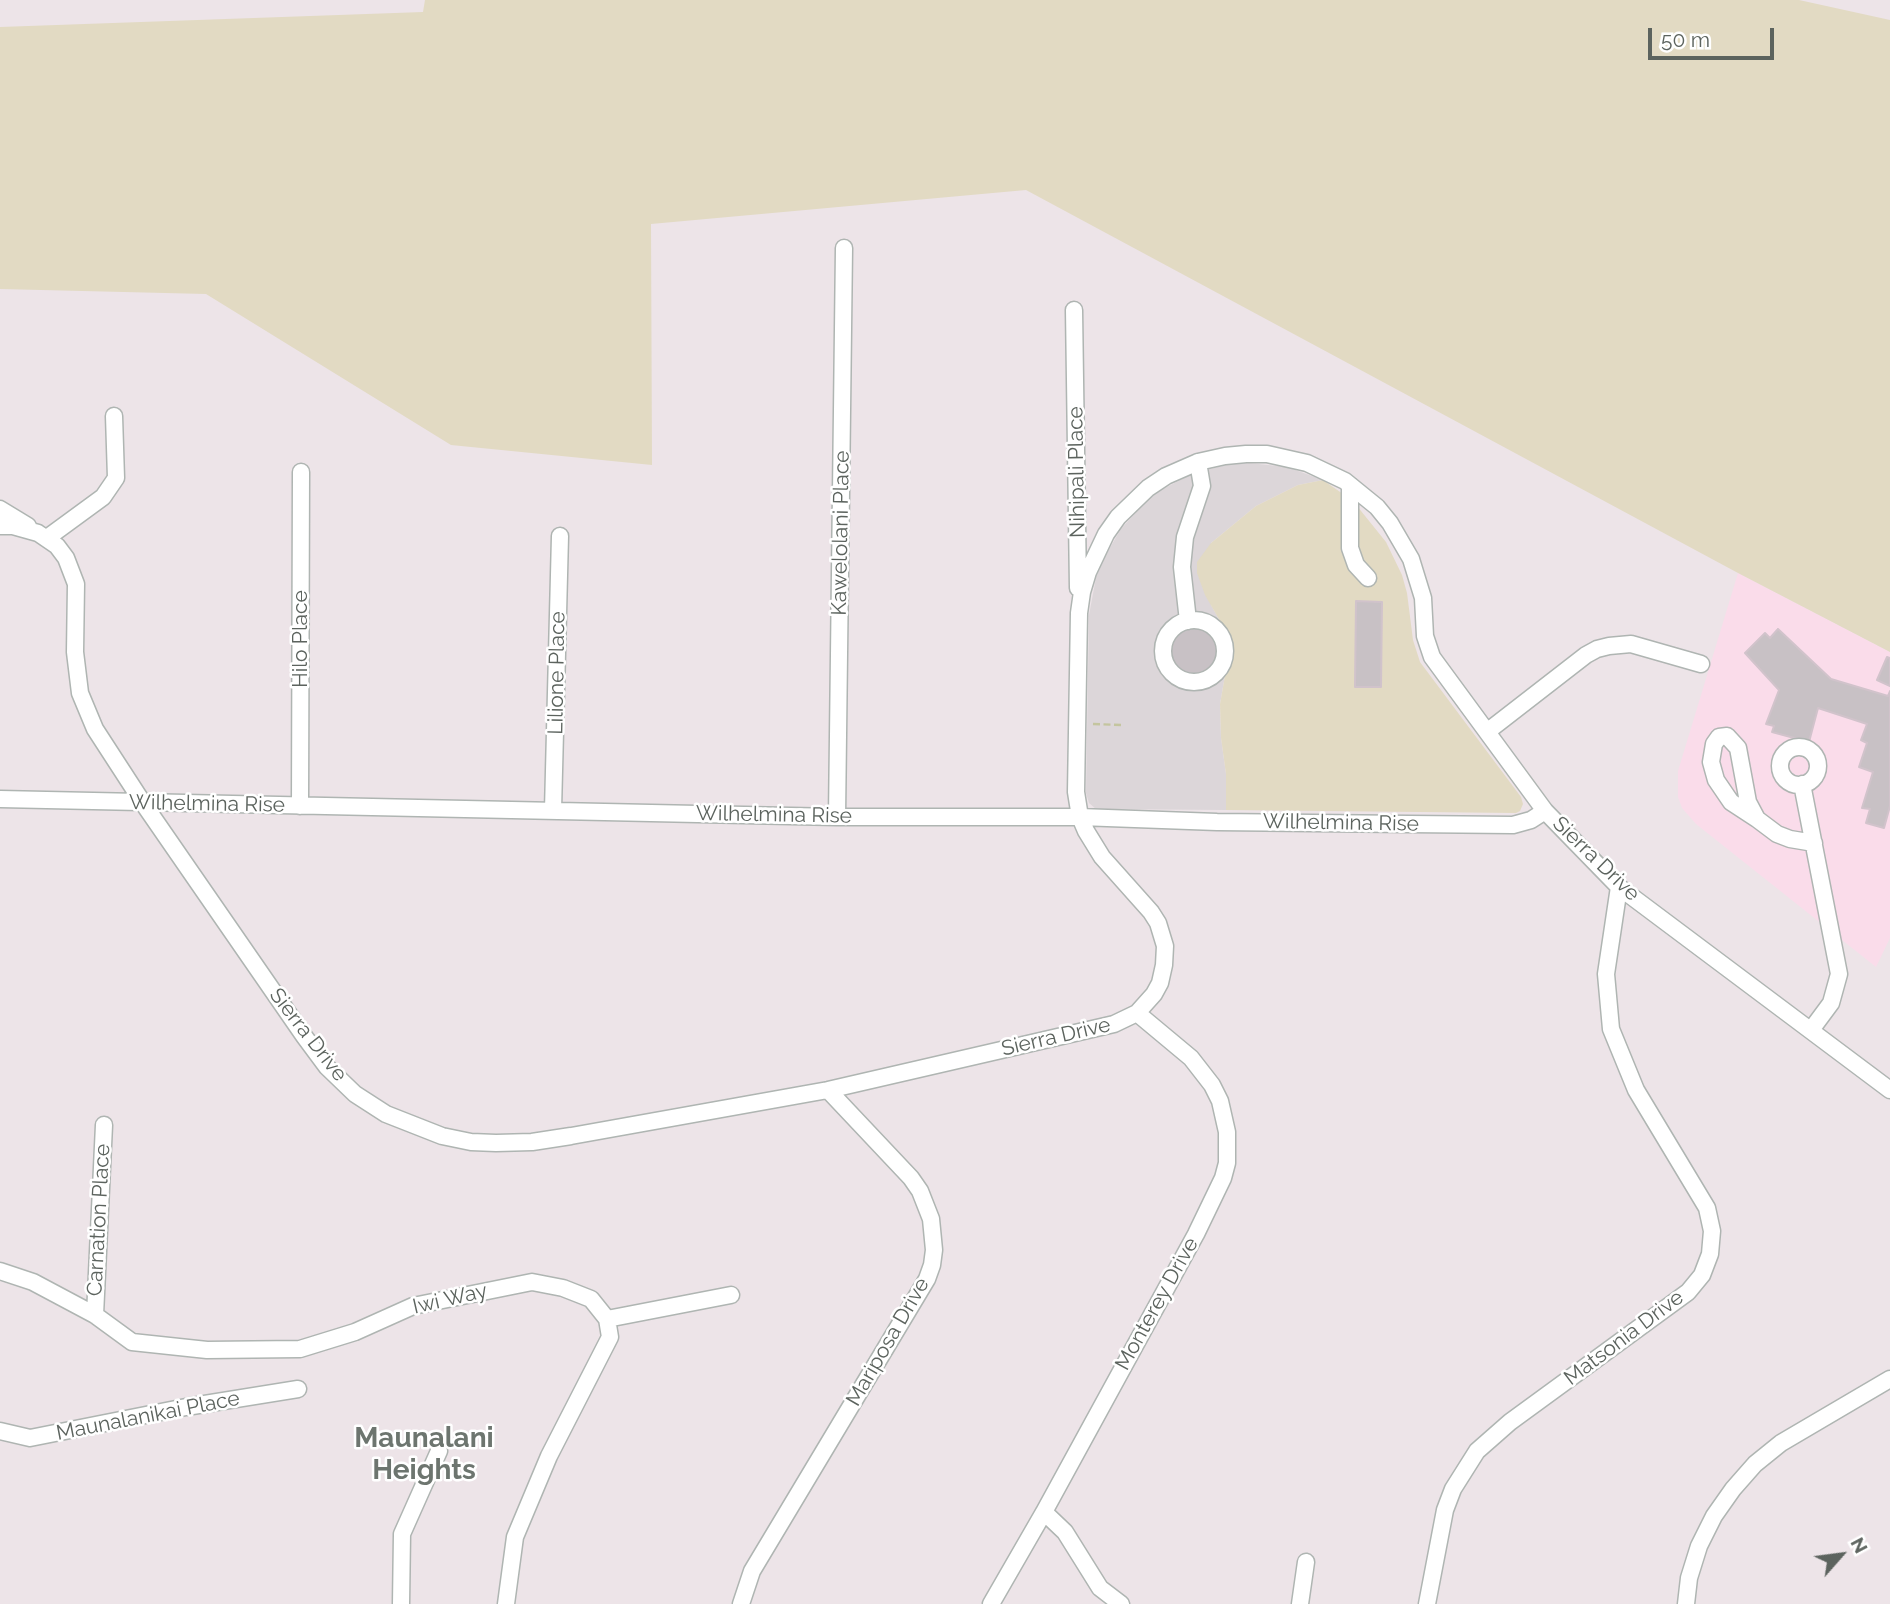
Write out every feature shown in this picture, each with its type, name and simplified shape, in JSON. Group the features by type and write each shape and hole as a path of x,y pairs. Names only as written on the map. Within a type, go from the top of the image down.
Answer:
{"street":[{"name":"Kawelolani Place","path":"837,817 844,248"},
{"name":"Nihipali Place","path":"1074,310 1079,634"},
{"path":"0,526 13,526 42,535 103,497 117,478 114,416"},
{"name":"Sierra Drive","path":"0,509 42,535 66,558 76,583 75,652 80,693 95,729 327,1067 355,1094 386,1114 442,1136 471,1142 532,1142 828,1090 1114,1024 1137,1013 1160,983 1165,958 1162,934 1151,912 1093,845 1080,817 1076,792 1079,613 1085,582 1095,552 1106,534 1118,517 1148,488 1166,476 1198,462 1246,454 1277,456 1307,463 1350,485 1377,507 1402,540 1411,559 1423,598 1425,636 1429,650 1545,811 1619,887 1890,1090"},
{"path":"1188,621 1182,567 1185,537 1202,486 1198,462"},
{"name":"Hilo Place","path":"300,807 301,472"},
{"path":"1350,485 1350,548 1356,565 1368,578"},
{"name":"Lilione Place","path":"553,810 560,536"},
{"path":"1488,731 1597,649 1631,645 1701,664"},
{"path":"1757,819 1748,802 1738,748 1727,736 1719,737 1715,740 1711,762 1716,779 1731,802 1777,834 1814,843"},
{"path":"1802,784 1839,974 1836,994 1811,1030"},
{"name":"Wilhelmina Rise","path":"0,799 837,817 1080,817 1217,822 1513,825 1531,820 1545,811"},
{"name":"Matsonia Drive","path":"1427,1604 1445,1510 1453,1489 1476,1451 1510,1422 1688,1292 1702,1275 1710,1254 1712,1231 1707,1208 1636,1090 1611,1029 1606,974 1619,887"},
{"name":"Monterey Drive","path":"991,1604 1044,1512 1212,1202 1227,1163 1225,1117 1212,1085 1191,1058 1137,1013"},
{"name":"Mariposa Drive","path":"741,1604 752,1571 927,1279 932,1265 934,1234 920,1191 911,1178 828,1090"},
{"name":"Carnation Place","path":"95,1315 104,1125"},
{"name":"Iwi Way","path":"0,1271 33,1282 95,1315 132,1342 207,1350 300,1349 355,1332 412,1306 532,1282 563,1288 591,1299 607,1319"},
{"path":"506,1604 515,1537 549,1456 610,1337 607,1319 730,1295"},
{"path":"1686,1604 1689,1578 1699,1546 1714,1516 1747,1472 1781,1443 1890,1379"},
{"name":"Maunalanikai Place","path":"0,1431 30,1438 186,1406 298,1389"},
{"path":"401,1604 402,1534 439,1451"},
{"path":"1044,1512 1065,1532 1100,1588 1121,1604"},
{"path":"1300,1604 1306,1562"}],"path":[{"path":"1090,724 1122,724"}],"shaded area":[{"path":"425,0 1799,0 1890,20 1890,652 1026,190 651,224 652,465 451,445 206,294 0,289 0,27 423,12"},
{"path":"1230,464 1287,467 1323,480 1298,485 1256,506 1211,543 1211,605 1228,635 1230,647 1220,704 1226,810 1096,809 1089,803 1086,793 1089,615 1102,561 1121,529 1146,501 1161,490 1194,473"},
{"path":"1323,480 1353,501 1386,542 1402,575 1413,640 1420,662 1521,797 1523,804 1520,811 1226,810 1220,704 1230,647 1228,635 1205,595 1197,573 1197,562 1211,543 1256,506 1298,485"},
{"path":"1738,573 1890,652 1890,938 1876,967 1696,824 1682,808 1678,797 1678,771"}],"building":[{"path":"1356,601 1382,602 1381,687 1355,687"},
{"path":"1194,624 1213,632 1221,651 1213,670 1194,678 1175,670 1167,651 1175,632"},
{"path":"1778,629 1831,679 1888,696 1890,691 1890,806 1884,828 1866,823 1870,809 1862,808 1873,772 1859,767 1867,743 1861,740 1867,724 1818,708 1809,742 1772,732 1774,726 1766,724 1779,690 1745,653 1765,633 1770,638"},
{"path":"1887,657 1890,658 1890,686 1877,680"}],"district":[{"name":"Maunalani Heights","path":"424,1455"}]}
